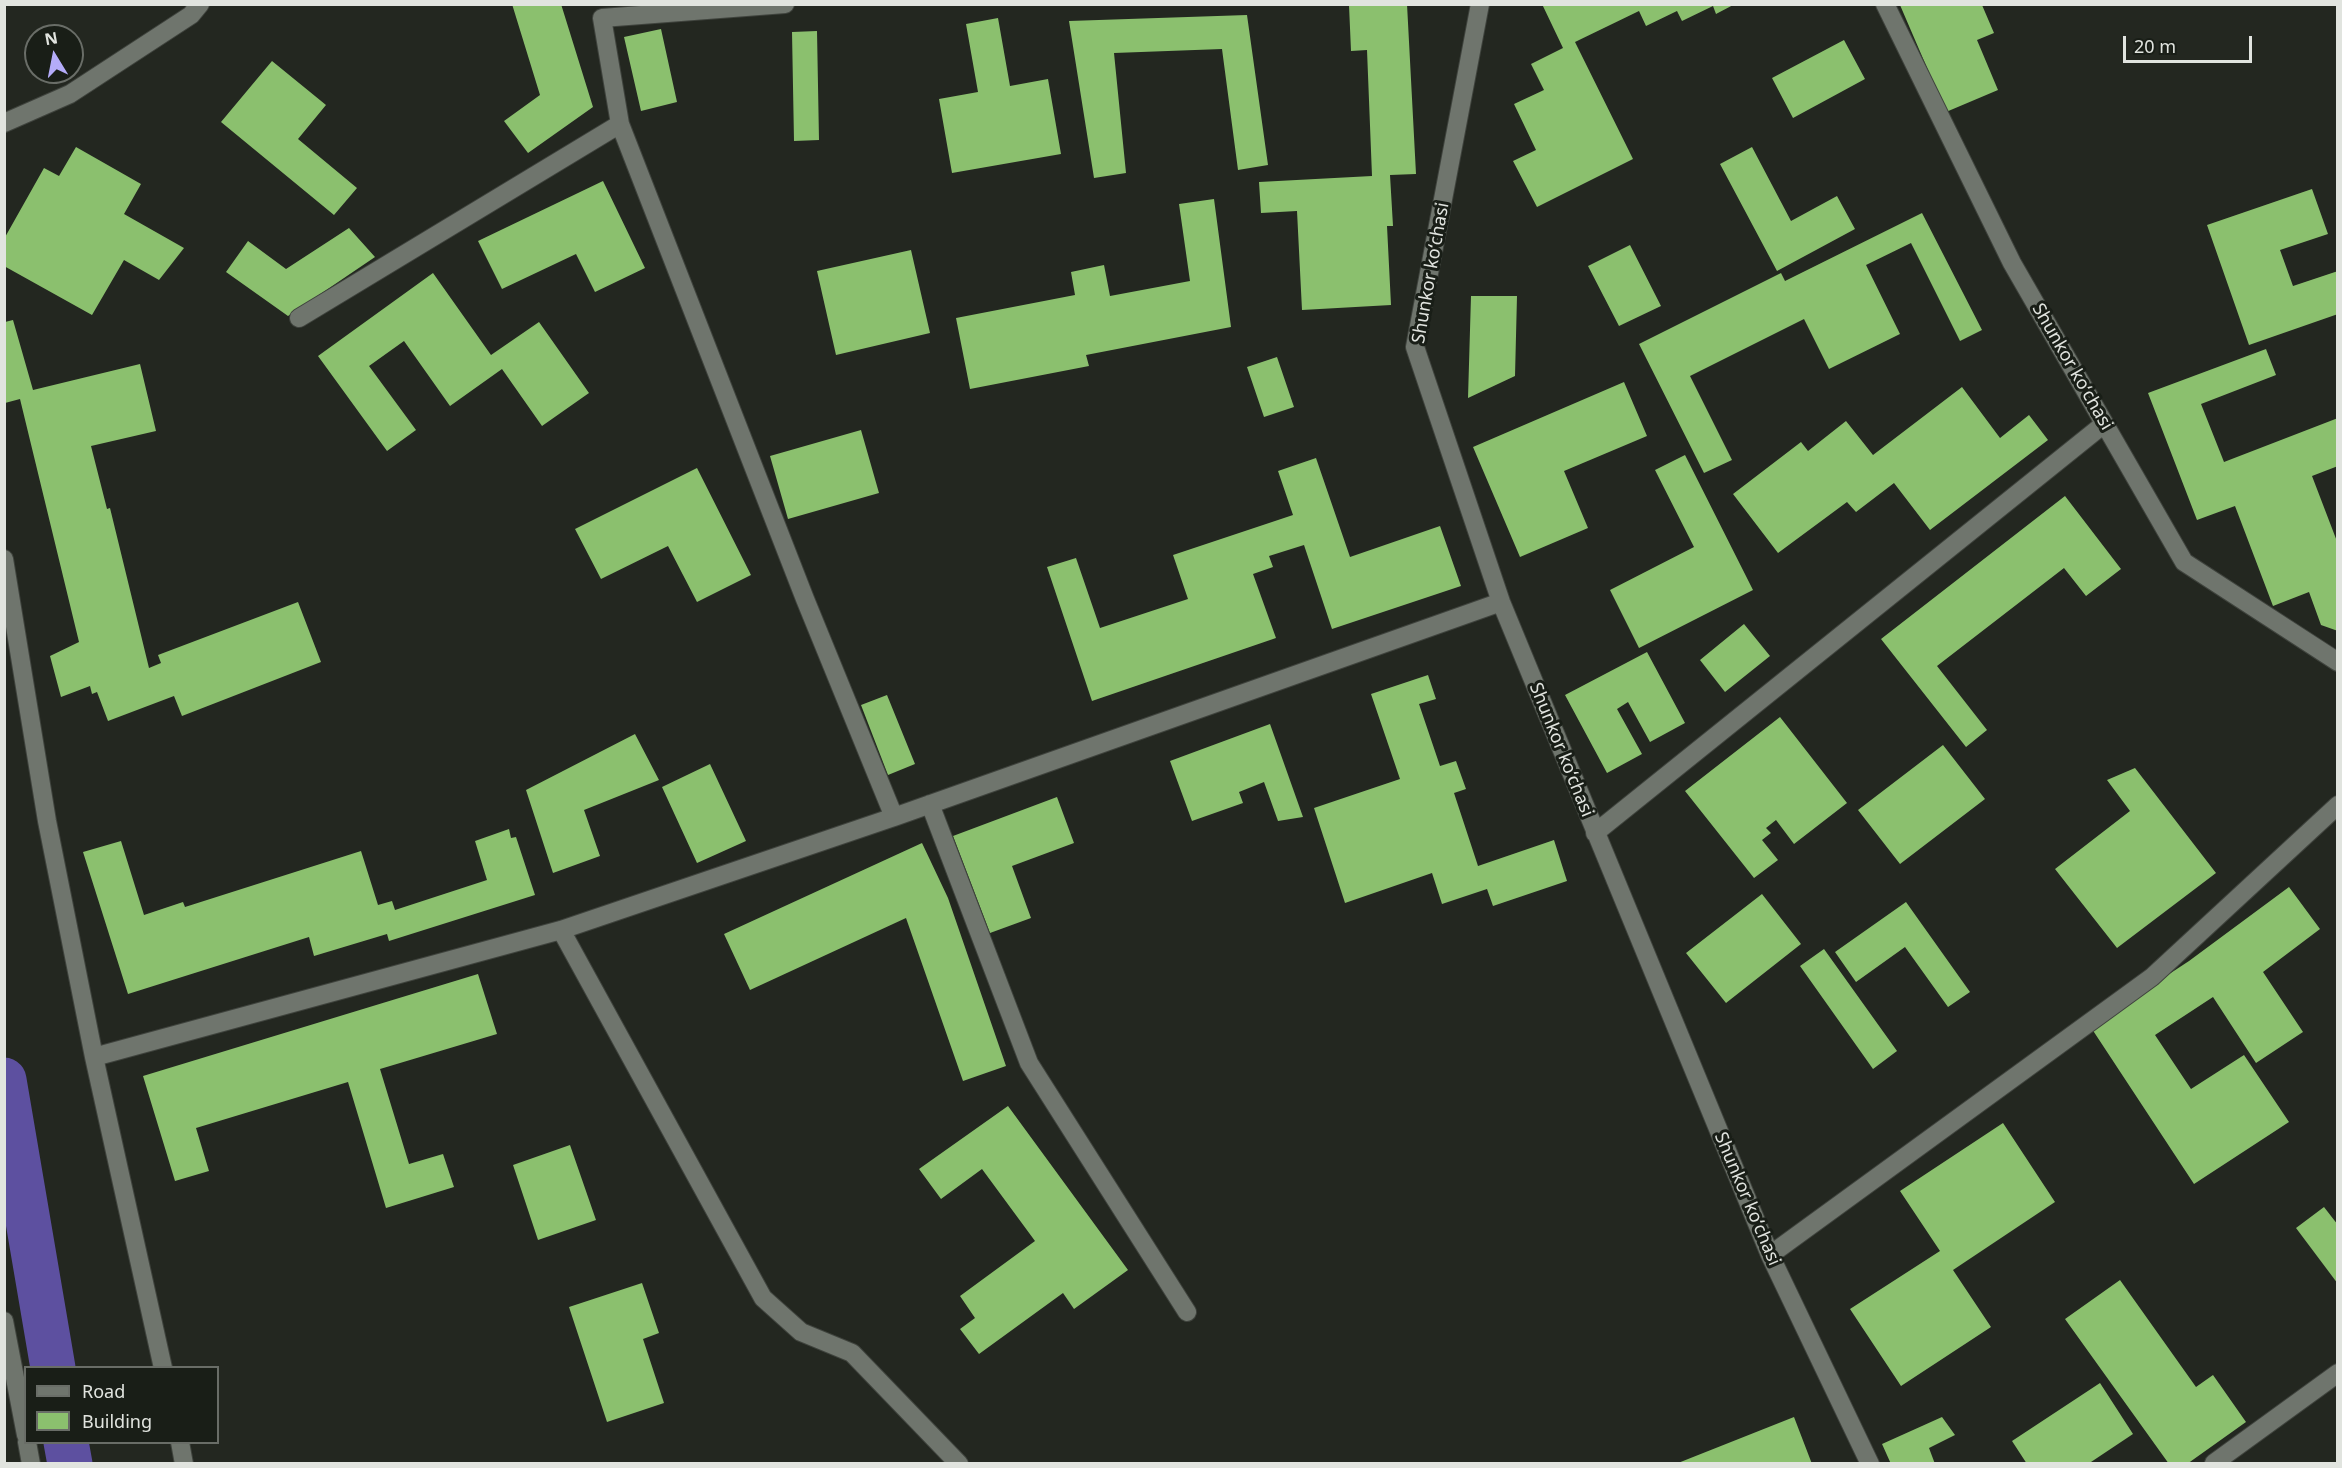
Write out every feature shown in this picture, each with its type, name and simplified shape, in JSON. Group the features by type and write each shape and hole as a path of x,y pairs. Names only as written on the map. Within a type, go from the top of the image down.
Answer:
{"street":[{"path":"4,123 70,94 191,15 200,4"},
{"path":"785,4 602,18 620,124 805,598 894,817"},
{"name":"Shunkor koʻchasi","path":"1480,4 1415,347 1501,602 1770,1255 1870,1464"},
{"name":"Shunkor koʻchasi","path":"1885,4 2012,263 2184,562 2337,662"},
{"path":"299,318 620,124"},
{"path":"1595,832 2104,424"},
{"path":"4,559 47,821 94,1057 163,1366"},
{"path":"94,1057 561,930 894,817 1501,602"},
{"path":"930,804 1029,1063 1187,1312"},
{"path":"1770,1255 2152,977 2337,805"},
{"path":"561,930 763,1298 801,1332 852,1353 959,1464"},
{"path":"4,1321 24,1426"},
{"path":"2214,1463 2337,1373"},
{"path":"27,1444 31,1464"},
{"path":"180,1444 184,1464"}],"building":[{"path":"512,4 561,4 593,107 528,153 504,121 540,95"},
{"path":"1407,4 1416,174 1390,175 1393,226 1387,226 1391,305 1302,310 1297,211 1261,213 1259,182 1372,176 1367,50 1351,51 1349,5"},
{"path":"1542,4 1735,4 1716,14 1713,6 1682,21 1677,11 1646,26 1639,11 1575,42 1633,159 1537,207 1513,161 1536,150 1514,104 1544,90 1531,64 1563,48"},
{"path":"1900,5 1982,5 1994,33 1977,40 1998,90 1946,112"},
{"path":"1247,15 1268,165 1238,170 1222,49 1114,53 1126,173 1094,178 1069,21"},
{"path":"998,18 1010,86 1048,79 1061,154 952,173 939,99 978,92 966,24"},
{"path":"661,29 677,102 641,111 624,37"},
{"path":"817,31 819,140 794,141 792,32"},
{"path":"1844,40 1865,79 1793,118 1772,78"},
{"path":"272,61 326,105 298,139 357,188 334,215 221,122"},
{"path":"76,147 141,184 124,214 184,248 159,280 124,260 92,315 4,266 4,239 44,168 59,176"},
{"path":"1752,147 1791,221 1837,196 1855,229 1777,271 1720,164"},
{"path":"603,181 645,268 595,292 576,254 502,289 478,241"},
{"path":"2312,189 2328,234 2280,250 2293,286 2338,271 2338,314 2249,345 2207,225"},
{"path":"1214,199 1231,327 1086,355 1089,366 970,389 956,318 1075,295 1071,272 1104,265 1110,296 1190,281 1179,204"},
{"path":"1922,213 1982,330 1960,341 1911,243 1866,265 1900,334 1829,369 1804,319 1690,376 1732,460 1704,473 1639,344 1781,273 1785,281"},
{"path":"349,228 375,257 288,316 226,272 248,241 286,269"},
{"path":"1630,245 1661,306 1619,326 1588,266"},
{"path":"911,250 930,333 836,355 817,271"},
{"path":"433,273 491,355 539,322 589,393 542,426 502,369 450,406 404,341 369,366 416,430 387,451 318,356"},
{"path":"1471,296 1517,296 1515,376 1468,398"},
{"path":"13,320 33,390 140,364 156,431 91,446 107,509 110,508 149,668 161,663 158,655 298,602 321,662 182,716 174,696 108,721 97,692 92,694 90,686 61,697 50,656 79,642 20,399 5,403 5,322"},
{"path":"2266,349 2276,375 2201,404 2224,462 2338,418 2338,466 2312,476 2338,544 2338,631 2321,625 2309,592 2273,606 2235,506 2197,520 2148,393"},
{"path":"1277,357 1294,407 1264,417 1247,367"},
{"path":"1624,382 1647,436 1564,471 1588,528 1520,557 1473,447"},
{"path":"1962,387 2000,438 2029,415 2048,440 1930,530 1894,483 1856,512 1847,502 1778,553 1733,494 1801,442 1808,451 1846,421 1873,455"},
{"path":"861,430 879,493 788,519 770,456"},
{"path":"1685,455 1753,590 1639,648 1610,590 1694,547 1655,470"},
{"path":"1316,458 1350,557 1440,526 1461,586 1332,629 1304,545 1269,556 1273,567 1253,574 1276,638 1092,701 1047,567 1076,558 1100,628 1188,599 1173,555 1293,515 1278,471"},
{"path":"697,468 751,575 697,602 668,546 601,579 575,529"},
{"path":"2065,496 2121,569 2086,596 2064,568 1937,666 1987,730 1966,747 1881,639"},
{"path":"1744,624 1770,656 1725,692 1700,660"},
{"path":"1647,652 1685,723 1650,742 1628,702 1617,709 1642,754 1607,773 1565,695"},
{"path":"1428,675 1436,699 1419,704 1440,766 1456,761 1466,789 1454,793 1478,866 1554,840 1567,881 1493,906 1487,889 1442,904 1432,873 1345,903 1314,808 1400,779 1371,694"},
{"path":"887,695 915,764 888,775 861,705"},
{"path":"1780,717 1847,803 1794,844 1776,820 1766,828 1771,833 1762,840 1778,860 1754,878 1685,791"},
{"path":"1270,724 1303,817 1278,821 1264,782 1239,792 1243,803 1192,821 1170,761"},
{"path":"635,734 659,780 584,810 600,856 553,873 526,790"},
{"path":"1943,745 1985,799 1900,864 1858,810"},
{"path":"710,764 746,841 697,863 662,787"},
{"path":"2135,768 2216,873 2117,948 2055,869 2130,811 2107,780"},
{"path":"1057,797 1074,843 1012,866 1031,918 990,933 953,836"},
{"path":"509,829 511,838 516,837 535,895 389,941 387,934 314,956 309,937 128,994 83,852 121,841 144,915 183,902 185,907 361,851 378,905 392,901 395,910 487,880 475,841"},
{"path":"922,843 948,898 1006,1066 963,1081 906,918 750,990 724,934"},
{"path":"2289,887 2320,929 2263,972 2303,1032 2256,1063 2213,997 2155,1035 2191,1089 2244,1055 2289,1122 2194,1184 2090,1026 2189,961"},
{"path":"1762,894 1801,944 1726,1003 1686,953"},
{"path":"1906,902 1970,992 1948,1007 1905,947 1856,982 1835,952"},
{"path":"1824,949 1897,1051 1873,1069 1800,966"},
{"path":"478,974 497,1034 380,1069 409,1164 443,1154 454,1187 386,1208 348,1082 196,1128 209,1171 175,1181 143,1076"},
{"path":"1008,1106 1128,1270 1074,1309 1063,1293 979,1354 960,1329 975,1318 960,1296 1035,1241 982,1169 941,1199 919,1169"},
{"path":"2003,1123 2055,1202 1953,1270 1991,1327 1901,1386 1850,1309 1940,1251 1900,1191"},
{"path":"570,1145 596,1220 538,1240 513,1165"},
{"path":"2324,1207 2338,1225 2338,1284 2296,1228"},
{"path":"2120,1280 2196,1387 2213,1375 2246,1422 2187,1464 2169,1464 2065,1319"},
{"path":"642,1283 659,1333 643,1339 664,1403 607,1422 569,1307"},
{"path":"2100,1383 2133,1434 2088,1464 2027,1464 2012,1441"},
{"path":"1794,1417 1812,1464 1678,1464 1678,1463"},
{"path":"1942,1417 1955,1435 1929,1448 1935,1464 1891,1464 1882,1444"}],"waterway":[{"path":"4,1080 53,1366"},
{"path":"66,1444 70,1464"}]}
